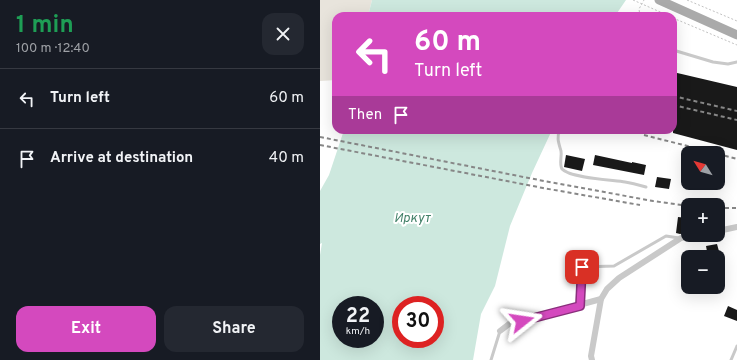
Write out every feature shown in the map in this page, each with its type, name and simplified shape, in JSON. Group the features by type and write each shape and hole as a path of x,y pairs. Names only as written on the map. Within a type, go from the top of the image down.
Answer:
{"main road":[{"path":"659,0 737,34"}],"street":[{"path":"725,230 737,227"},
{"path":"592,360 591,356 601,299 607,289 619,278 681,238"},
{"path":"500,331 509,324 580,306 601,299"}],"lane":[{"path":"677,51 713,62 728,64 737,62"},
{"path":"559,134 561,165 567,172 578,176 625,182 646,187"},
{"path":"580,306 582,267 614,266 666,236 681,238"},
{"path":"491,360 500,331"},
{"path":"731,360 737,346"}],"path":[{"path":"632,0 659,12"},
{"path":"639,12 638,9 644,0"},
{"path":"687,0 737,21"},
{"path":"677,20 737,45"}],"shaded area":[{"path":"320,0 372,0 369,12 332,12 332,80 320,81"}],"water":[{"path":"372,0 626,0 618,12 369,12"},
{"name":"Иркут","path":"343,134 550,134 510,226 495,286 481,314 473,360 320,360 320,255 322,243 320,244 320,191 329,175"}],"building":[{"path":"677,73 737,87 737,150 677,134"},
{"path":"566,155 585,159 582,171 564,167"},
{"path":"595,155 646,165 644,175 593,165"},
{"path":"657,177 671,179 669,189 655,187"},
{"path":"678,217 681,217 681,234 676,233"},
{"path":"717,244 719,250 707,250 706,246"},
{"path":"728,306 737,310 737,321 724,316"}],"railway":[{"path":"677,97 737,111"},
{"path":"677,106 737,120"},
{"path":"644,135 687,146"},
{"path":"320,137 544,181 681,205"},
{"path":"320,145 640,205"},
{"path":"725,156 737,159"},
{"path":"725,208 737,208"}],"route":[{"path":"522,321 580,306 582,267"}]}
